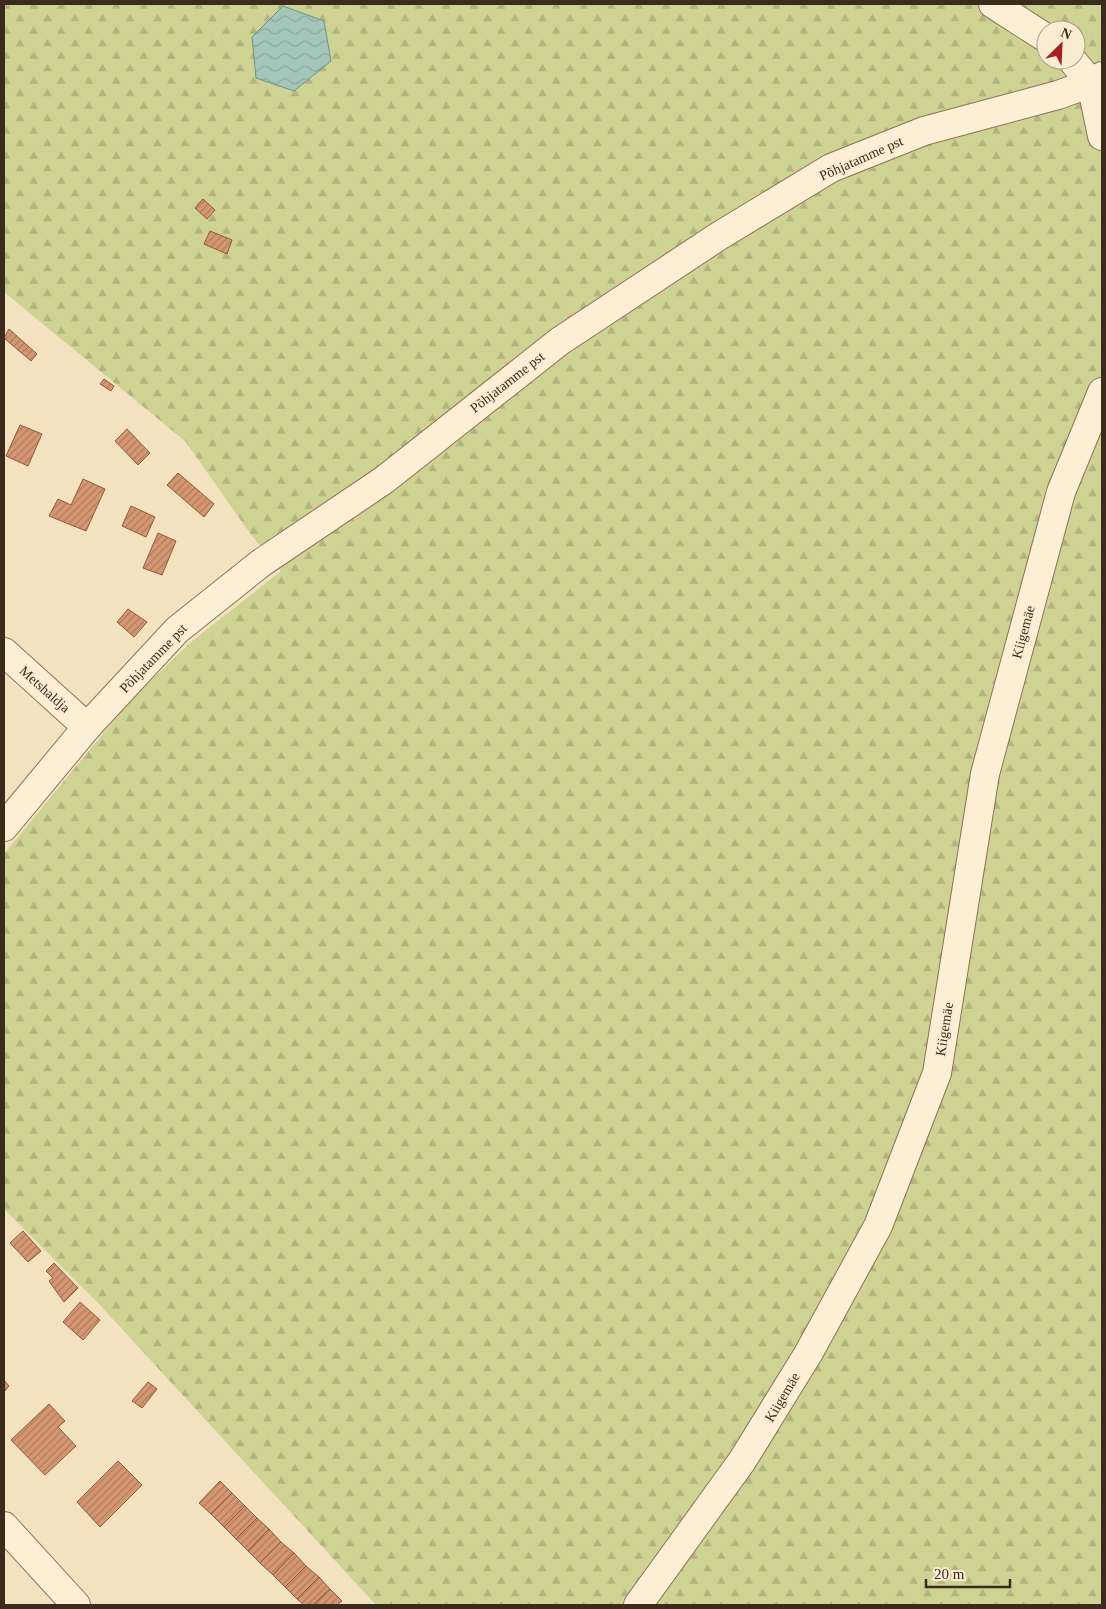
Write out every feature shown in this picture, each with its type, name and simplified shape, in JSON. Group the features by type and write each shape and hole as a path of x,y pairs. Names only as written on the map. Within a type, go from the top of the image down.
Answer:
{"street":[{"path":"993,4 1036,32"},
{"path":"1085,70 1097,79 1102,136"},
{"name":"Põhjatamme pst","path":"4,827 87,727 177,630 261,563 384,480 560,341 719,236 831,168 924,131 1058,95 1097,79"},
{"name":"Kiigemäe","path":"638,1605 742,1461 808,1354 878,1226 889,1199 937,1073 985,774 1061,492 1102,392"},
{"name":"Metshaldja","path":"4,652 87,727"},
{"path":"4,1526 76,1605"}],"green space":[{"path":"4,4 1102,4 1102,1605 376,1605 98,1303 4,1209 4,854 129,702 191,642 281,571 252,536 185,441 4,292","holes":["324,20 331,61 294,91"]}],"water":[{"path":"283,6 324,21 331,61 294,91 256,78 252,37"}],"building":[{"path":"203,199 215,210 207,219 195,208"},
{"path":"210,231 232,240 227,254 204,244"},
{"path":"9,329 37,354 31,361 4,338"},
{"path":"104,379 114,386 111,391 100,384"},
{"path":"20,425 42,434 28,466 6,456"},
{"path":"127,429 150,453 138,465 115,441"},
{"path":"178,473 214,504 204,517 167,485"},
{"path":"83,479 105,489 86,531 49,516 58,499 71,505"},
{"path":"131,506 155,517 146,537 122,526"},
{"path":"158,533 176,541 162,575 143,568"},
{"path":"128,609 147,622 134,637 117,622"},
{"path":"23,1231 41,1251 28,1262 10,1243"},
{"path":"54,1263 78,1288 64,1302 49,1281 53,1278 46,1271"},
{"path":"80,1302 100,1320 83,1340 63,1322"},
{"path":"4,1380 9,1386 4,1392"},
{"path":"148,1382 157,1389 142,1408 132,1401"},
{"path":"49,1404 65,1421 58,1427 76,1446 45,1475 11,1440"},
{"path":"118,1461 142,1485 100,1527 77,1502"},
{"path":"220,1481 232,1493 211,1514 199,1503"},
{"path":"232,1493 245,1506 224,1527 211,1514"},
{"path":"245,1506 257,1518 236,1539 224,1527"},
{"path":"257,1518 269,1529 248,1551 236,1539"},
{"path":"269,1529 281,1542 260,1563 248,1551"},
{"path":"281,1542 294,1553 273,1575 260,1563"},
{"path":"294,1553 306,1566 285,1587 273,1575"},
{"path":"306,1566 319,1577 297,1599 285,1587"},
{"path":"319,1577 330,1589 313,1605 304,1605 297,1599"},
{"path":"330,1589 342,1601 337,1605 313,1605"}]}
